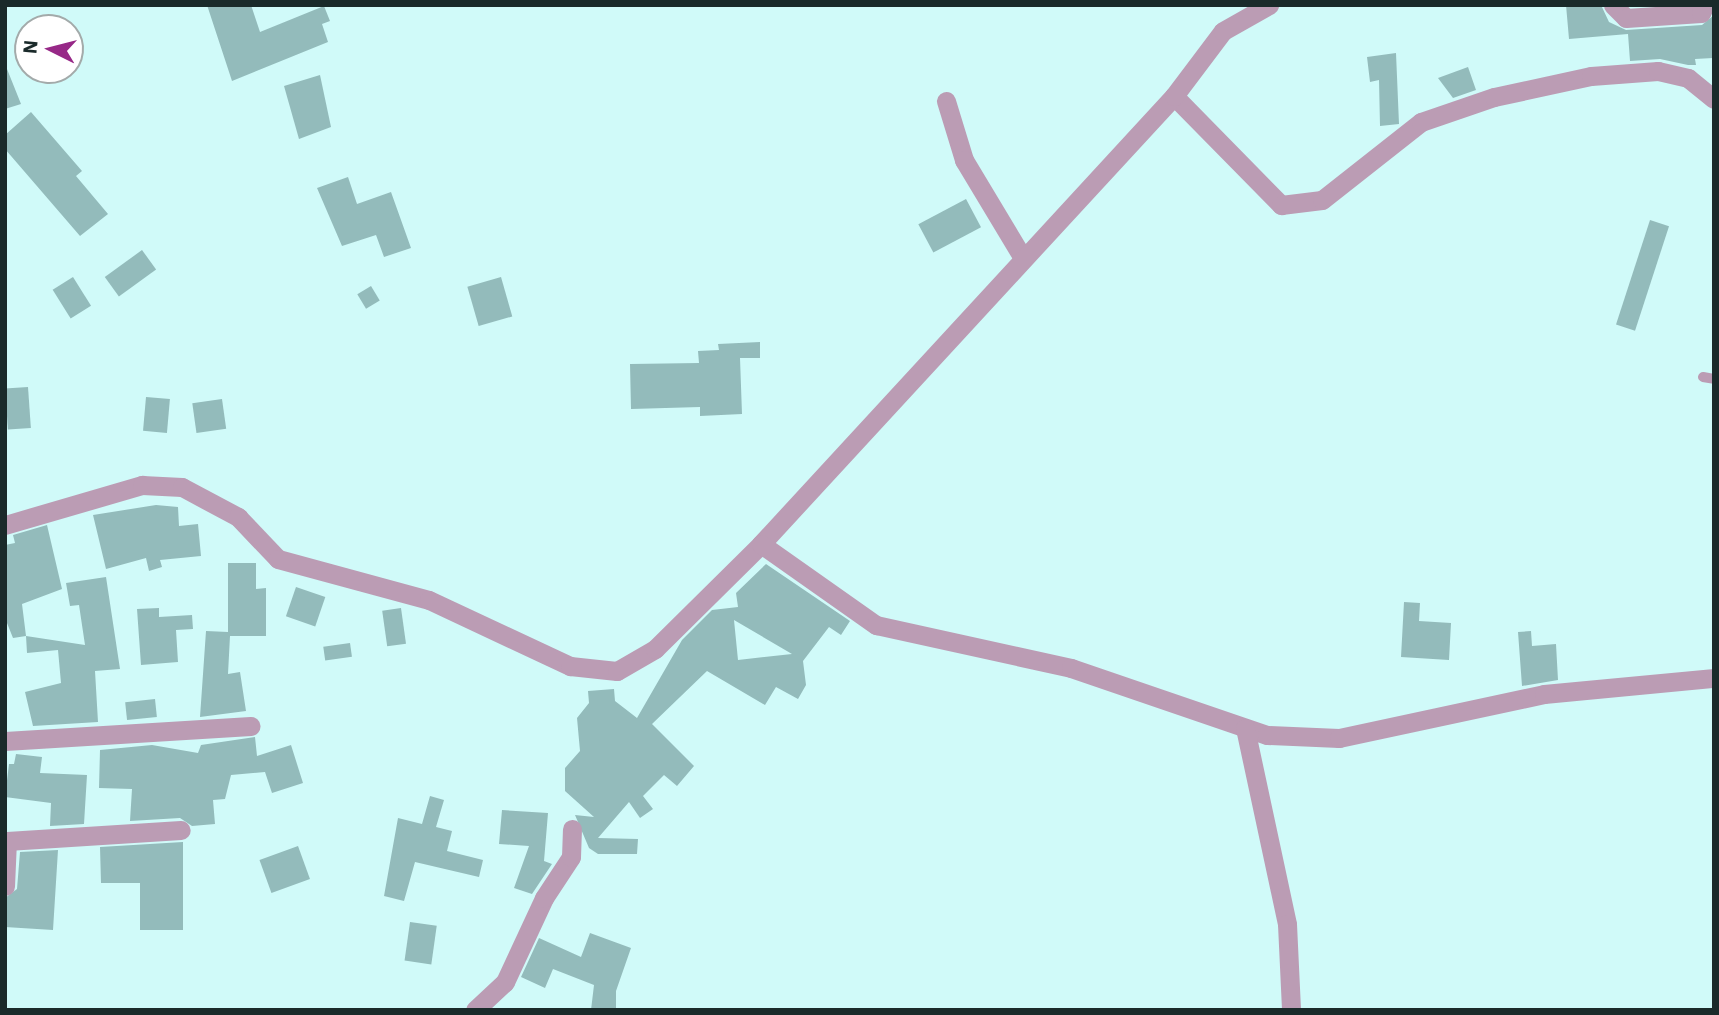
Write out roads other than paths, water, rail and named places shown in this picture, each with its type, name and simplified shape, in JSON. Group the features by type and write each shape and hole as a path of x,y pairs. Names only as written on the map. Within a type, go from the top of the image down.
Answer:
{"street":[{"path":"5,525 142,485 182,487 238,517 278,559 429,600 570,666 617,671 655,649 761,544 1174,96 1223,31 1269,5"},
{"path":"1613,5 1626,18 1701,13 1705,5"},
{"path":"1174,96 1281,205 1322,200 1421,122 1494,97 1591,76 1658,71 1688,78 1714,99"},
{"path":"946,101 985,201 1023,258"},
{"path":"761,544 876,625 1071,668 1267,735 1339,738 1544,694 1714,678"},
{"path":"5,741 251,726"},
{"path":"1245,728 1287,924 1291,1010"},
{"path":"475,1010 505,982 544,898 571,857 572,829"},
{"path":"5,886 6,841 181,830"}]}
